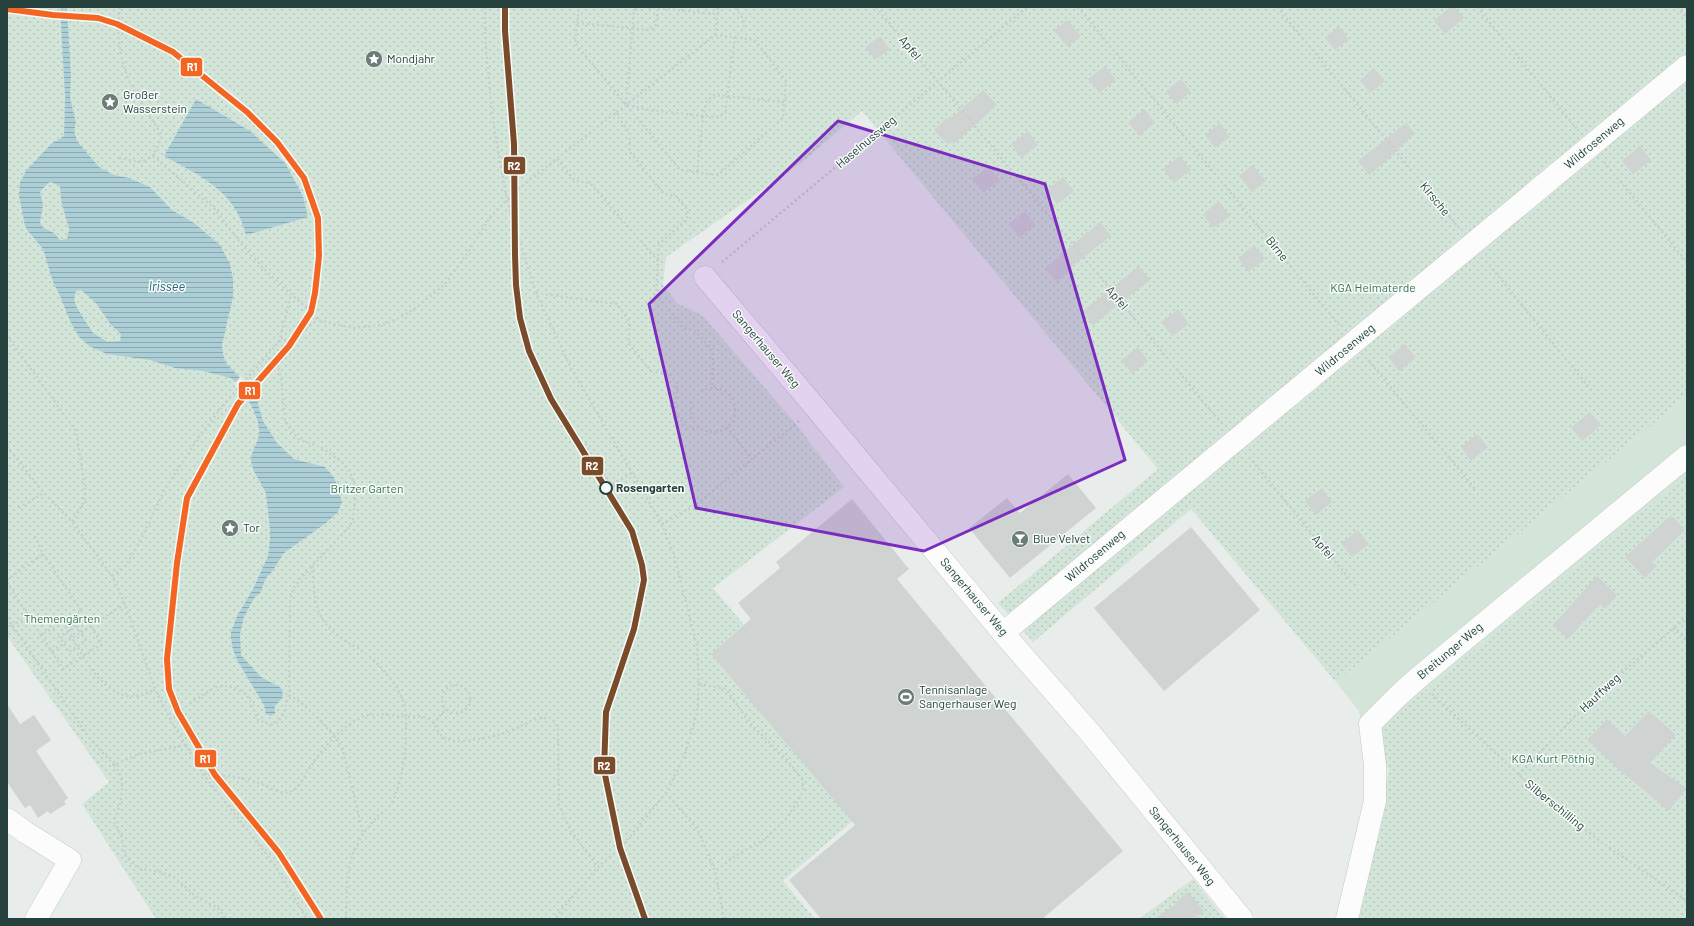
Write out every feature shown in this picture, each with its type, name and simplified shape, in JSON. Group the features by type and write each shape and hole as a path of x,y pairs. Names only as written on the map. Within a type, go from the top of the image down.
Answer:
{"street":[{"name":"Wildrosenweg","path":"1003,633 1687,66"},
{"name":"Sangerhauser Weg","path":"705,277 815,406 1003,633 1091,734 1242,919"},
{"name":"Breitunger Weg","path":"1347,919 1374,801 1375,765 1370,724 1399,694 1687,456"},
{"path":"7,819 70,860 36,919"}],"path":[{"path":"117,7 158,7"},
{"path":"118,158 141,162 153,156 162,136 135,93 123,65 117,24 120,7"},
{"path":"485,7 485,40 493,121 507,201 536,293 571,368 662,524 674,555 697,646 699,684 697,713 684,757 666,793 620,848 598,868 554,919"},
{"path":"153,156 214,208 242,245 269,274 311,312 317,320 353,328 382,325 401,317 445,284 491,216 516,191 615,113 626,105 715,35 755,40 786,81 783,118 718,175 680,170 626,105 575,43 579,7"},
{"path":"626,105 634,11 639,7"},
{"path":"643,7 717,14 727,7"},
{"path":"715,35 718,7"},
{"path":"626,105 649,110 703,116 719,117 725,112 735,37 744,28 744,20 735,7"},
{"name":"Apfel","path":"876,7 1357,588"},
{"name":"Haselnussweg","path":"705,277 1027,7"},
{"name":"Birne","path":"1078,7 1476,490"},
{"name":"Kirsche","path":"1277,7 1592,391"},
{"path":"1677,7 1687,19"},
{"path":"577,23 650,30 656,25 658,8"},
{"path":"697,172 703,116 707,101 714,96 728,96 784,102"},
{"path":"615,113 630,133 629,151 664,194 676,196 688,211 687,219 659,244 656,294 683,328 695,332 713,350 712,388"},
{"path":"557,159 575,181 590,183 658,261"},
{"path":"536,293 617,304 630,321 629,344 651,371 669,373 676,383 675,412 687,428 700,428 714,432 727,427 735,415 733,400 729,394 723,390 712,388 702,391 693,402 692,416 700,428"},
{"path":"112,576 127,564 140,541 166,487 203,431 230,397 278,342 291,295"},
{"path":"278,342 297,335 317,320"},
{"path":"7,336 76,431 85,488 84,502 72,522"},
{"path":"170,719 178,712 217,687 229,687 237,688 247,696 258,720 270,725 278,722 283,715 289,695 290,602 293,589 312,566 335,544 353,518 356,496 351,474 342,462 332,454 321,447 300,440 292,432 284,420 282,385 279,370 266,357"},
{"path":"662,524 694,506 751,458 796,423"},
{"path":"727,427 751,458"},
{"path":"585,444 611,486 632,473"},
{"path":"7,447 44,493 72,522 112,576 125,604 155,689 170,719 203,774 274,864 307,919"},
{"path":"19,508 44,493"},
{"path":"35,536 43,554 102,644 62,669 7,581 43,554"},
{"path":"312,566 315,599 322,619 331,630 345,642 370,657 386,674 401,696 406,709 406,738 402,771 392,802 385,812 376,817 363,833 350,863 346,919"},
{"path":"52,651 125,604"},
{"path":"41,635 81,610"},
{"path":"12,626 28,615"},
{"name":"Hauffweg","path":"1519,775 1590,700 1687,617"},
{"path":"7,618 90,739 120,772 123,783 120,807 114,821 121,835 126,857 138,868 160,872 175,878 198,898 218,908 226,919"},
{"path":"63,622 96,676 110,689 134,696 147,694 155,689"},
{"path":"76,626 86,641 69,652 59,637 68,631 76,626"},
{"path":"1673,628 1687,641"},
{"name":"Silberschilling","path":"1418,678 1437,700 1519,775 1566,815 1600,841 1687,901"},
{"path":"699,684 726,689 750,723 787,760 802,780 804,787 801,796 786,819 764,840 738,854 715,871"},
{"path":"455,685 468,691 470,700 463,712 454,713 446,709 443,705 442,696 447,688 455,685"},
{"path":"289,695 300,701 335,737 342,747 363,833"},
{"path":"433,724 446,709"},
{"path":"203,774 252,780 278,791 288,792 296,788 318,756 335,737 353,721 368,715 383,714 406,717 422,717 429,719 441,736 448,740 460,741 484,739 514,729 538,717 552,718 558,728 559,805 571,830 598,868"},
{"path":"114,765 140,754 186,745"},
{"path":"666,793 698,830 715,871 724,919"}],"highlighted area":[{"path":"838,121 1045,184 1125,460 924,551 696,508 649,304"}],"green space":[{"name":"Britzer Garten","path":"7,7 1687,7 1687,396 1336,682 1191,509 1033,642 998,603 1158,469 862,111 801,163 666,257 663,285 678,304 702,315 795,423 844,487 713,588 885,793 783,881 815,919 156,919 82,804 109,782 7,636"},
{"path":"1687,396 1687,475 1366,739 1359,711 1336,682"},
{"name":"KGA Kurt Pöthig","path":"1687,475 1687,919 1358,919 1389,770 1366,739"},
{"path":"1193,879 1225,919 1139,919"}],"water":[{"name":"Irissee","path":"60,7 67,7 71,77 70,97 76,123 74,130 77,141 99,167 114,175 129,178 150,187 172,210 194,223 220,245 230,264 233,279 233,297 222,345 226,363 255,394 263,421 277,443 294,459 325,467 336,482 342,502 338,512 326,523 284,553 266,578 260,593 254,598 244,617 240,634 241,655 261,677 281,688 283,694 281,700 275,707 275,713 271,716 266,714 264,705 237,660 233,650 231,638 231,632 237,616 252,591 268,556 270,540 266,494 253,469 251,460 259,434 257,419 246,396 231,378 203,371 175,368 150,360 107,354 89,346 79,337 70,321 53,282 43,249 25,226 19,196 20,182 26,171 51,144 64,136 65,96","holes":["51,182 60,186 61,200 69,229 67,239 60,240 54,233 42,227 40,222 43,205 40,192 48,183","81,290 96,303 111,325 121,334 120,341 108,342 93,333 77,308 74,299 76,291"]},
{"path":"196,99 250,131 285,163 303,196 308,217 246,235 234,206 225,196 203,178 164,156"}],"pier":[{"path":"241,376 253,390 245,399 234,384"}],"building":[{"path":"1450,7 1455,7 1464,18 1445,34 1434,21"},
{"path":"1067,20 1081,36 1068,47 1054,31"},
{"path":"1339,26 1349,40 1335,50 1325,38"},
{"path":"880,36 890,49 875,60 865,47"},
{"path":"1105,66 1116,80 1099,93 1088,79"},
{"path":"1374,68 1385,81 1370,93 1360,80"},
{"path":"1181,79 1191,92 1176,104 1166,91"},
{"path":"983,90 997,105 954,144 950,141 947,144 934,130 947,118 949,120"},
{"path":"1145,109 1155,123 1139,136 1128,122"},
{"path":"1220,123 1230,137 1215,148 1205,135"},
{"path":"1406,123 1415,133 1369,175 1358,161"},
{"path":"1028,131 1038,145 1022,158 1011,144"},
{"path":"1640,146 1651,160 1633,174 1622,161"},
{"path":"1180,156 1191,170 1174,183 1163,169"},
{"path":"1252,165 1266,181 1252,192 1239,176"},
{"path":"989,166 1000,180 983,193 972,179"},
{"path":"1063,177 1074,191 1057,204 1046,190"},
{"path":"1219,201 1230,216 1213,228 1203,214"},
{"path":"1025,211 1035,225 1019,238 1008,224"},
{"path":"1100,222 1111,236 1071,267 1073,269 1056,282 1045,268"},
{"path":"1254,245 1265,259 1248,272 1238,258"},
{"path":"1139,266 1150,280 1093,325 1083,311"},
{"path":"1178,309 1189,324 1172,336 1161,322"},
{"path":"1405,344 1416,358 1399,371 1388,357"},
{"path":"1138,347 1148,361 1132,374 1121,360"},
{"path":"1590,412 1601,425 1582,441 1571,428"},
{"path":"1477,434 1488,447 1471,461 1461,447"},
{"path":"1068,474 1096,508 1010,578 969,528 1007,498 1020,513"},
{"path":"1322,488 1332,502 1316,515 1305,501"},
{"name":"Tennisanlage Sangerhauser Weg","path":"852,499 909,569 897,579 1123,851 1042,919 821,919 789,880 855,825 711,654 751,619 738,603 780,568 776,562"},
{"path":"1671,515 1685,530 1652,562 1657,566 1645,578 1625,557"},
{"path":"1191,527 1260,610 1164,691 1094,608"},
{"path":"1358,530 1369,544 1352,557 1341,543"},
{"path":"1597,576 1617,595 1605,609 1600,604 1568,639 1553,625"},
{"path":"7,704 20,724 34,715 51,740 36,751 68,798 64,801 66,804 50,814 48,811 38,818 30,805 25,808 7,782"},
{"path":"1649,711 1676,735 1650,763 1686,788 1669,811 1623,773 1587,740 1607,719 1625,736"},
{"path":"1188,892 1204,911 1193,919 1155,919 1176,904 1175,903"}],"transit line":[{"name":"R2","path":"505,7 505,31 514,144 516,285 520,318 529,351 551,399 632,531 642,565 644,580 634,629 606,712 604,770 620,848 645,919"},
{"name":"R1","path":"7,9 53,15 98,18 117,24 173,52 247,112 277,142 304,178 318,218 319,256 315,293 311,312 289,346 238,404 187,498 177,563 167,659 169,689 178,712 215,775 279,853 321,919"}],"place":[{"name":"Mondjahr","path":"374,59"},
{"name":"Großer Wasserstein","path":"110,102"},
{"name":"Rosengarten","path":"606,488"},
{"name":"Tor","path":"230,528"},
{"name":"Blue Velvet","path":"1020,539"},
{"name":"Tennisanlage Sangerhauser Weg","path":"906,697"}],"park label":[{"name":"KGA Heimaterde","path":"1373,288"},
{"name":"Themengärten","path":"62,619"}]}
